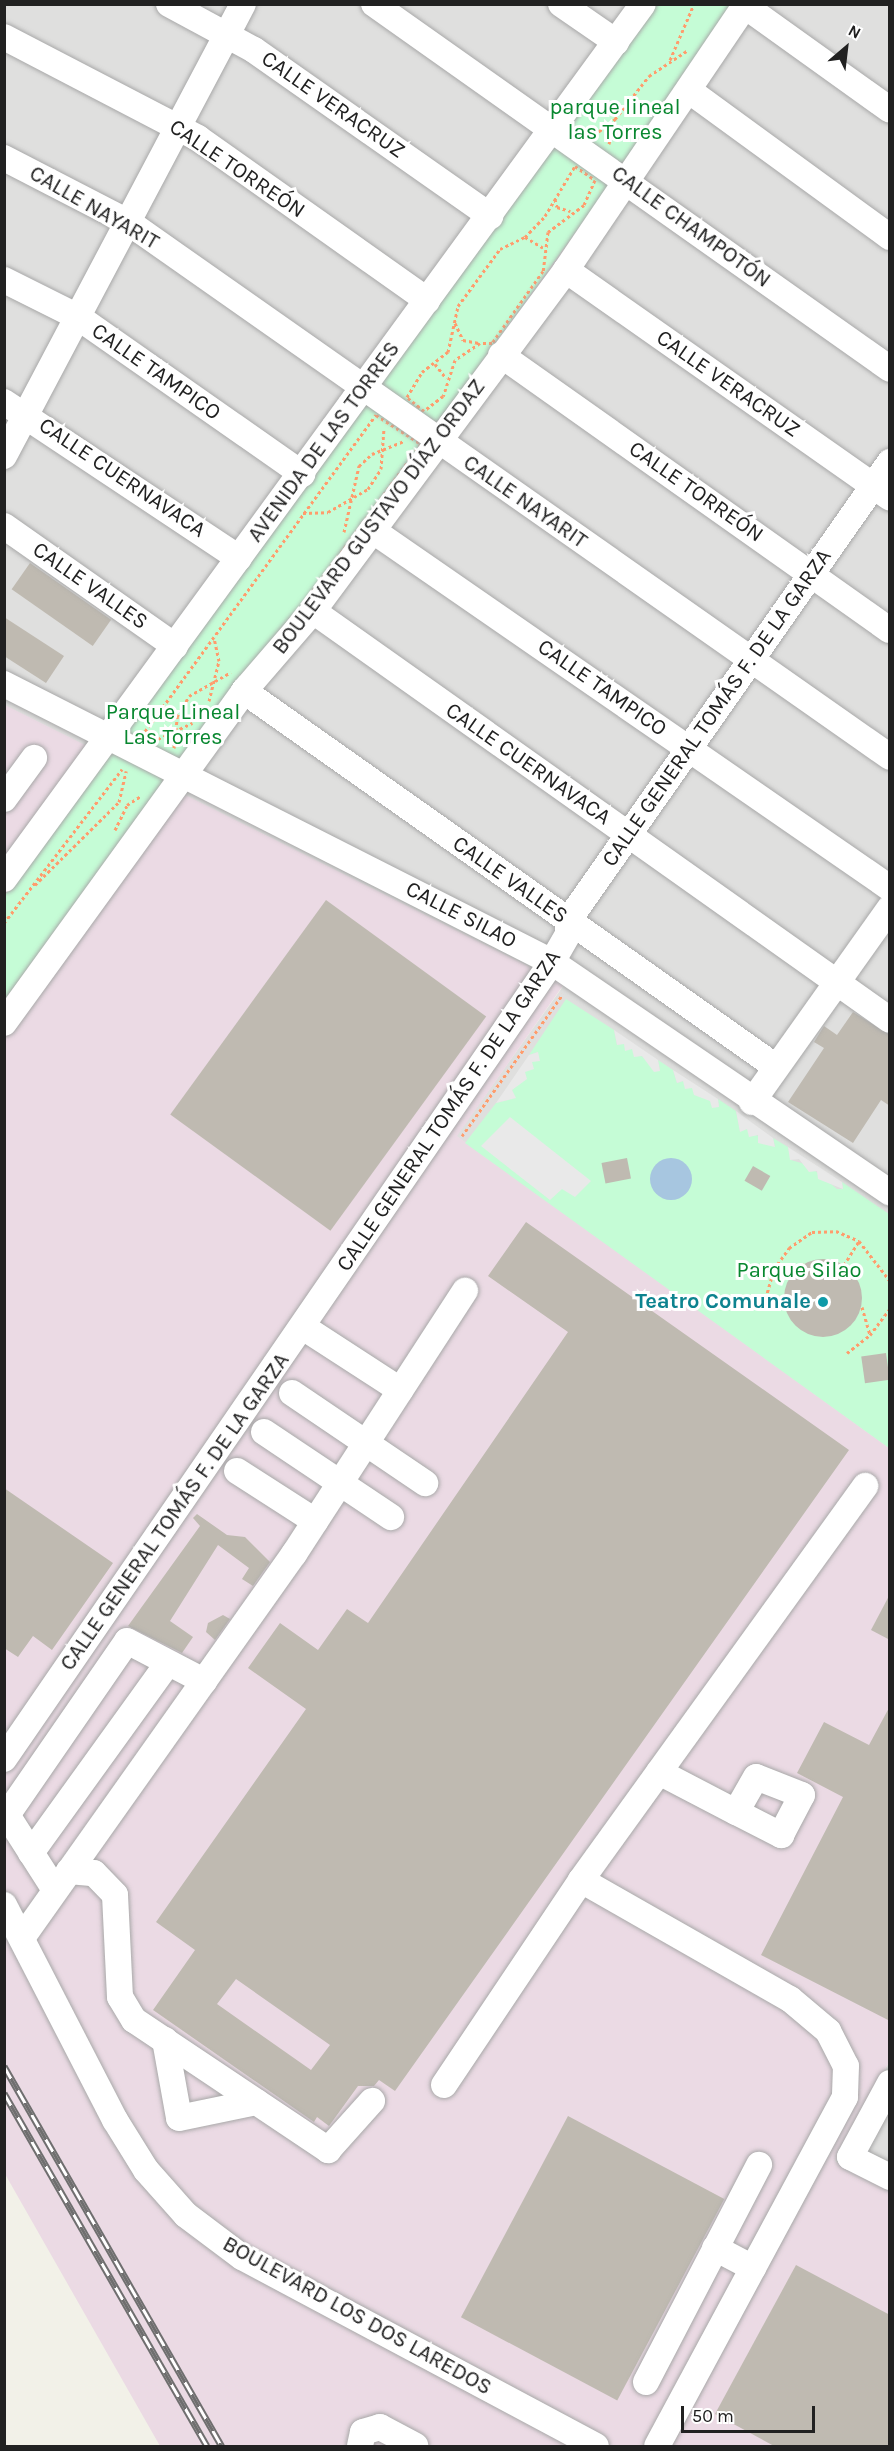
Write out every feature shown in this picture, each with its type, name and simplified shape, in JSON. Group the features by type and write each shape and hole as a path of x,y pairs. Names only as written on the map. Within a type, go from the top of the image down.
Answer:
{"street":[{"name":"CALLE VERACRUZ","path":"170,4 227,35 490,216"},
{"path":"4,456 243,4"},
{"name":"CALLE CHAMPOTÓN","path":"374,4 554,129 890,369"},
{"path":"561,4 616,42"},
{"name":"AVENIDA DE LAS TORRES","path":"4,879 365,388 643,4"},
{"path":"746,5 890,110"},
{"name":"BOULEVARD GUSTAVO DÍAZ ORDAZ","path":"4,1023 246,674 313,611 372,530 424,439 490,349 566,270 624,179 691,92 746,5"},
{"name":"CALLE TORREÓN","path":"4,37 178,127 427,300"},
{"path":"691,92 890,237"},
{"name":"CALLE NAYARIT","path":"4,158 128,222 365,388 424,439 890,758"},
{"name":"CALLE VERACRUZ","path":"566,270 881,492"},
{"name":"CALLE TAMPICO","path":"4,280 78,317 302,474"},
{"name":"CALLE TORREÓN","path":"490,349 890,630"},
{"name":"CALLE CUERNAVACA","path":"4,402 27,414 239,558"},
{"name":"CALLE GENERAL TOMÁS F. DE LA GARZA","path":"4,1759 552,962 568,934 568,921 811,574 881,492 890,462"},
{"name":"CALLE VALLES","path":"4,526 174,646"},
{"name":"CALLE TAMPICO","path":"372,530 890,888"},
{"name":"CALLE CUERNAVACA","path":"313,611 890,1020"},
{"name":"CALLE VALLES","path":"246,674 568,921 777,1067"},
{"name":"CALLE SILAO","path":"4,684 108,736 180,767 552,962 752,1102 890,1193"},
{"path":"4,799 34,758"},
{"path":"752,1102 890,908"},
{"path":"21,1938 315,1521 465,1291"},
{"path":"303,1327 400,1390"},
{"path":"292,1393 425,1483"},
{"path":"264,1432 391,1517"},
{"path":"237,1471 315,1521"},
{"path":"444,2085 581,1880 865,1486"},
{"path":"62,1881 31,1853 7,1815 10,1805 127,1641 204,1681"},
{"path":"31,1853 168,1663"},
{"path":"659,1772 736,1812"},
{"path":"62,1881 94,1873 116,1895 120,1997 134,2020 333,2151 372,2101"},
{"path":"581,1880 790,1999 828,2031 846,2066 845,2097 657,2446"},
{"name":"BOULEVARD LOS DOS LAREDOS","path":"4,1905 132,2149 165,2194 208,2235 596,2446"},
{"path":"165,2040 179,2118 256,2102"},
{"path":"890,2083 850,2157 890,2177"},
{"path":"646,2382 759,2165"},
{"path":"716,2248 753,2268"},
{"path":"360,2446 363,2432 380,2427 415,2446"}],"path":[{"path":"669,62 694,4"},
{"path":"585,140 615,119 649,76 692,47"},
{"path":"607,155 615,119"},
{"path":"575,166 595,180 584,205 570,211 548,232 543,270 490,349 455,360 443,396 424,411 407,397 423,372 448,352 458,306 500,249 525,237 575,166"},
{"path":"555,197 557,207 570,211"},
{"path":"525,237 545,250"},
{"path":"454,322 463,340 490,349"},
{"path":"435,364 447,380"},
{"path":"180,767 138,741 376,414 424,439"},
{"path":"303,513 328,512 374,483 384,449 384,420"},
{"path":"349,542 343,526 359,466 384,449 424,439"},
{"path":"180,767 184,766 246,674 349,542 424,439"},
{"path":"206,708 219,661 214,637"},
{"path":"180,767 175,731 189,696 214,680 246,674"},
{"path":"145,744 199,718"},
{"path":"4,923 120,768 136,775"},
{"path":"25,895 112,809 123,794 126,771"},
{"path":"112,809 122,814"},
{"path":"462,1136 562,994 572,1000"},
{"path":"764,1304 774,1269 789,1248 812,1232 836,1232 859,1241 890,1281"},
{"path":"844,1265 859,1241"},
{"path":"774,1269 804,1264"},
{"path":"862,1307 870,1335"},
{"path":"847,1353 870,1335 890,1308"}],"shaded area":[{"path":"4,5 889,5 889,1448 456,1136 564,985 5,706"},
{"path":"5,705 564,984 457,1136 889,1448 889,2062 835,2161 889,2190 889,2446 160,2446 5,2174"},
{"path":"614,1030 658,1060 660,1071 654,1072 642,1056 634,1057 632,1049 625,1051 624,1044 617,1045"},
{"path":"538,1052 540,1061 532,1062 534,1069 525,1072 527,1079 512,1090 516,1098 496,1103 529,1055"},
{"path":"673,1070 718,1099 719,1107 712,1108 710,1101 694,1095 692,1088 685,1089 683,1081 677,1083"},
{"path":"736,1111 773,1138 775,1147 758,1143 758,1135 749,1137 747,1129 740,1132"},
{"path":"510,1117 591,1181 575,1197 562,1189 550,1200 481,1146"},
{"path":"788,1147 842,1182 843,1189 818,1179 817,1171 809,1172 799,1159 790,1160"},
{"path":"889,2062 889,2190 835,2161"}],"green space":[{"path":"656,5 740,5 5,1020 5,895"},
{"name":"Parque Silao","path":"566,999 614,1030 617,1045 624,1043 660,1070 658,1060 673,1070 677,1083 683,1081 719,1107 718,1099 736,1111 740,1131 747,1129 775,1147 773,1138 788,1147 791,1160 808,1165 837,1189 843,1189 842,1182 889,1214 889,1448 465,1143 496,1103 515,1098 512,1090 538,1052 529,1055"}],"water":[{"path":"671,1158 686,1164 692,1179 686,1194 671,1200 656,1194 650,1179 656,1164"}],"building":[{"path":"30,563 111,620 93,646 12,589"},
{"path":"4,617 64,656 46,683 4,656"},
{"path":"326,900 486,1016 330,1231 170,1114"},
{"path":"853,1012 890,1035 890,1106 881,1100 853,1143 788,1102 824,1048 814,1042 824,1026 837,1035"},
{"path":"627,1158 631,1179 605,1184 601,1163"},
{"path":"753,1166 770,1176 762,1191 744,1181"},
{"path":"526,1222 849,1450 395,2091 379,2080 374,2086 358,2086 329,2126 317,2117 314,2122 153,2010 195,1950 156,1922 306,1709 248,1668 280,1623 318,1650 347,1609 368,1623 568,1332 488,1276","holes":["236,1979 330,2045 311,2070 217,2004"]},
{"name":"Teatro Comunale","path":"823,1259 838,1262 851,1270 859,1283 862,1298 859,1313 851,1326 838,1334 823,1337 808,1334 795,1326 787,1313 784,1298 787,1283 795,1270 808,1262"},
{"path":"886,1353 890,1380 865,1383 861,1356"},
{"path":"4,1488 113,1563 52,1650 33,1636 18,1657 4,1648"},
{"path":"197,1514 227,1535 245,1537 270,1562 253,1586 242,1579 249,1568 218,1545 170,1621 193,1637 182,1653 128,1626 200,1526 193,1518"},
{"path":"890,1594 890,1640 871,1630"},
{"path":"223,1615 230,1619 215,1640 206,1632 208,1623"},
{"path":"890,1706 890,2021 761,1955 843,1797 797,1773 824,1722 869,1745"},
{"path":"568,2116 724,2199 617,2400 461,2317"},
{"path":"796,2265 890,2315 890,2446 774,2446 715,2414"}],"railway":[{"path":"4,2066 222,2446"},
{"path":"4,2093 207,2446"}],"place":[{"name":"Teatro Comunale","path":"823,1302"}],"park label":[{"name":"parque lineal las Torres","path":"615,120"},
{"name":"Parque Lineal Las Torres","path":"173,724"}]}
